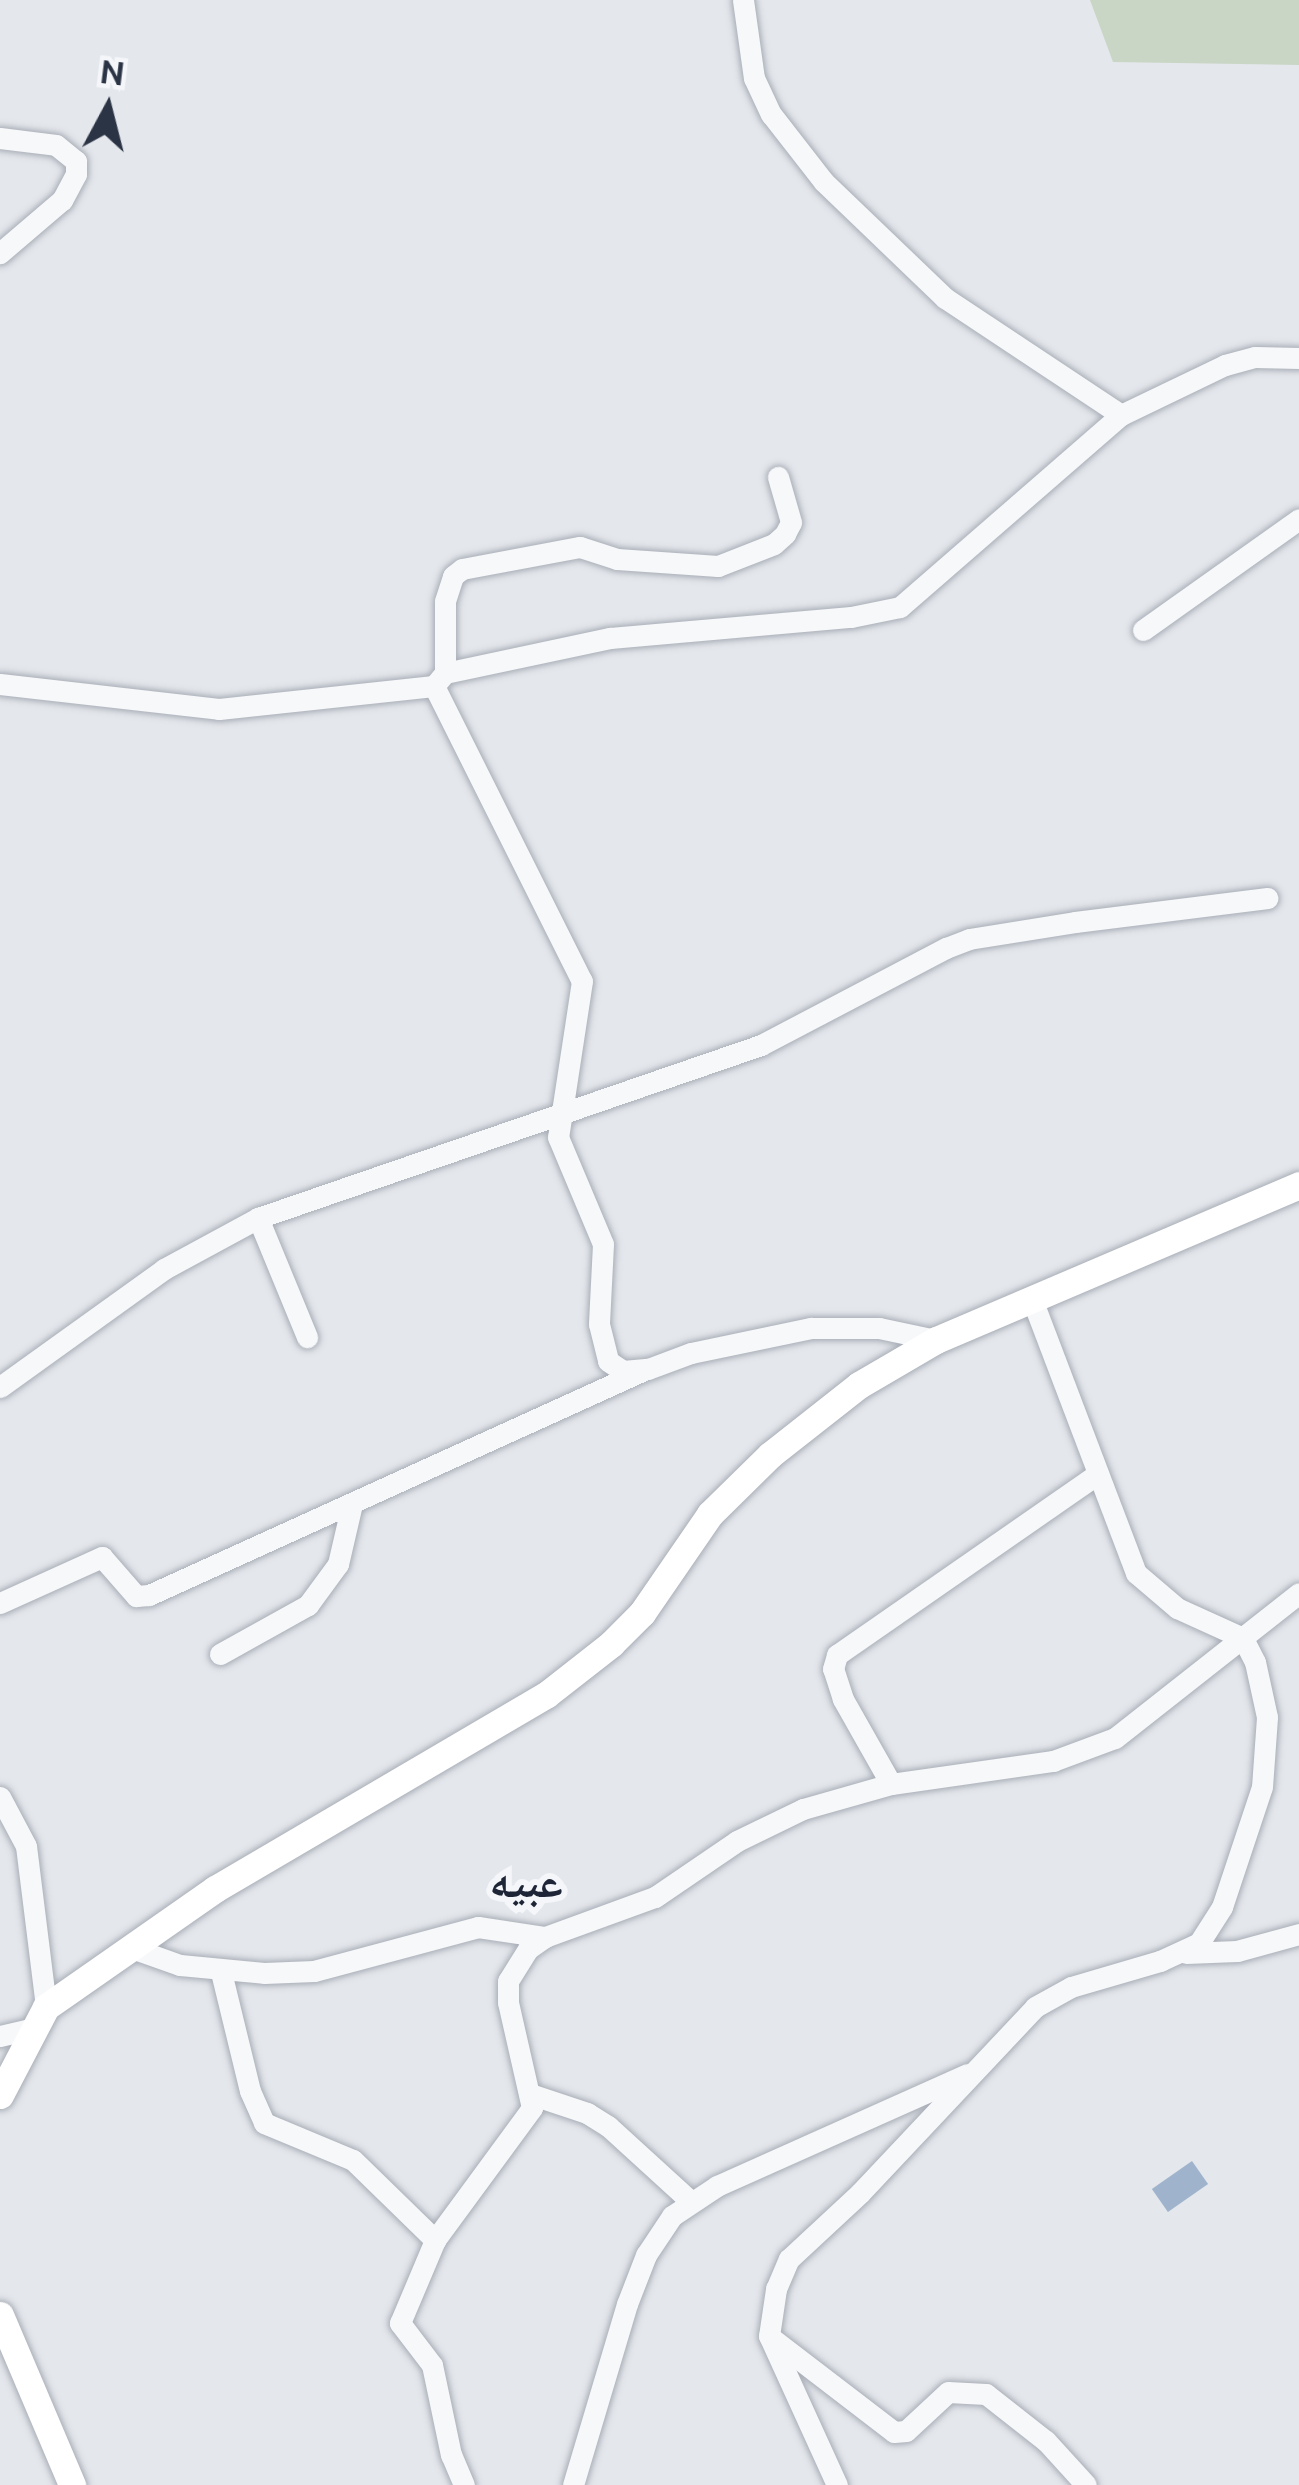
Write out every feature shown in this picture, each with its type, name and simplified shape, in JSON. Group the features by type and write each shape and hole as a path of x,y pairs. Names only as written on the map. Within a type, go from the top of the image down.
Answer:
{"main road":[{"path":"0,2095 38,2018 133,1948 215,1889 560,1685 642,1613 710,1514 741,1481 859,1384 936,1340 1031,1297 1299,1185"},
{"path":"0,2315 72,2485"}],"street":[{"path":"743,0 744,38 754,78 771,114 824,182 945,298 1121,415"},
{"path":"0,139 69,150 76,161 76,174 62,200 0,253"},
{"path":"0,684 219,709 440,679 610,638 851,617 900,607 1121,415 1225,365 1256,356 1299,358"},
{"path":"649,1369 623,1371 608,1361 601,1344 603,1244 564,1158 559,1117 584,1000 582,981 440,679 446,601 453,576 462,568 580,548 617,560 718,566 774,544 785,534 790,522 778,477"},
{"path":"1143,630 1299,519"},
{"path":"0,1388 164,1269 258,1218 761,1045 969,939 1268,898"},
{"path":"258,1218 307,1337"},
{"path":"837,2485 769,2336 776,2289 789,2259 860,2194 1050,1996 1179,1954 1198,1943 1222,1907 1262,1786 1267,1717 1255,1662 1243,1637 1154,1593 1122,1547 1031,1297"},
{"path":"0,1603 102,1557 136,1596 148,1595 691,1353 811,1328 879,1328 936,1340"},
{"path":"891,1784 843,1700 833,1669 836,1655 1095,1476"},
{"path":"220,1654 308,1605 338,1564 352,1504"},
{"path":"464,2485 432,2366 400,2323 435,2240 526,2120 533,2095 508,2002 508,1981 516,1963 545,1937 655,1897 765,1826 849,1793 1083,1752 1142,1720 1299,1593"},
{"path":"0,1796 26,1846 38,2018 0,2036"},
{"path":"133,1948 221,1972 314,1971 478,1927 545,1937"},
{"path":"1179,1954 1237,1951 1299,1934"},
{"path":"221,1972 250,2091 264,2123 352,2160 435,2240"},
{"path":"573,2485 646,2255 672,2216 690,2201 977,2070"},
{"path":"533,2095 587,2113 608,2126 690,2201"},
{"path":"769,2336 894,2432 906,2431 948,2392 986,2394 1046,2441 1086,2485"}],"green space":[{"path":"1090,0 1299,0 1299,65 1113,62"}],"water":[{"path":"1192,2161 1208,2184 1168,2212 1152,2189"}],"district":[{"name":"عبيه","path":"526,1881"}]}
